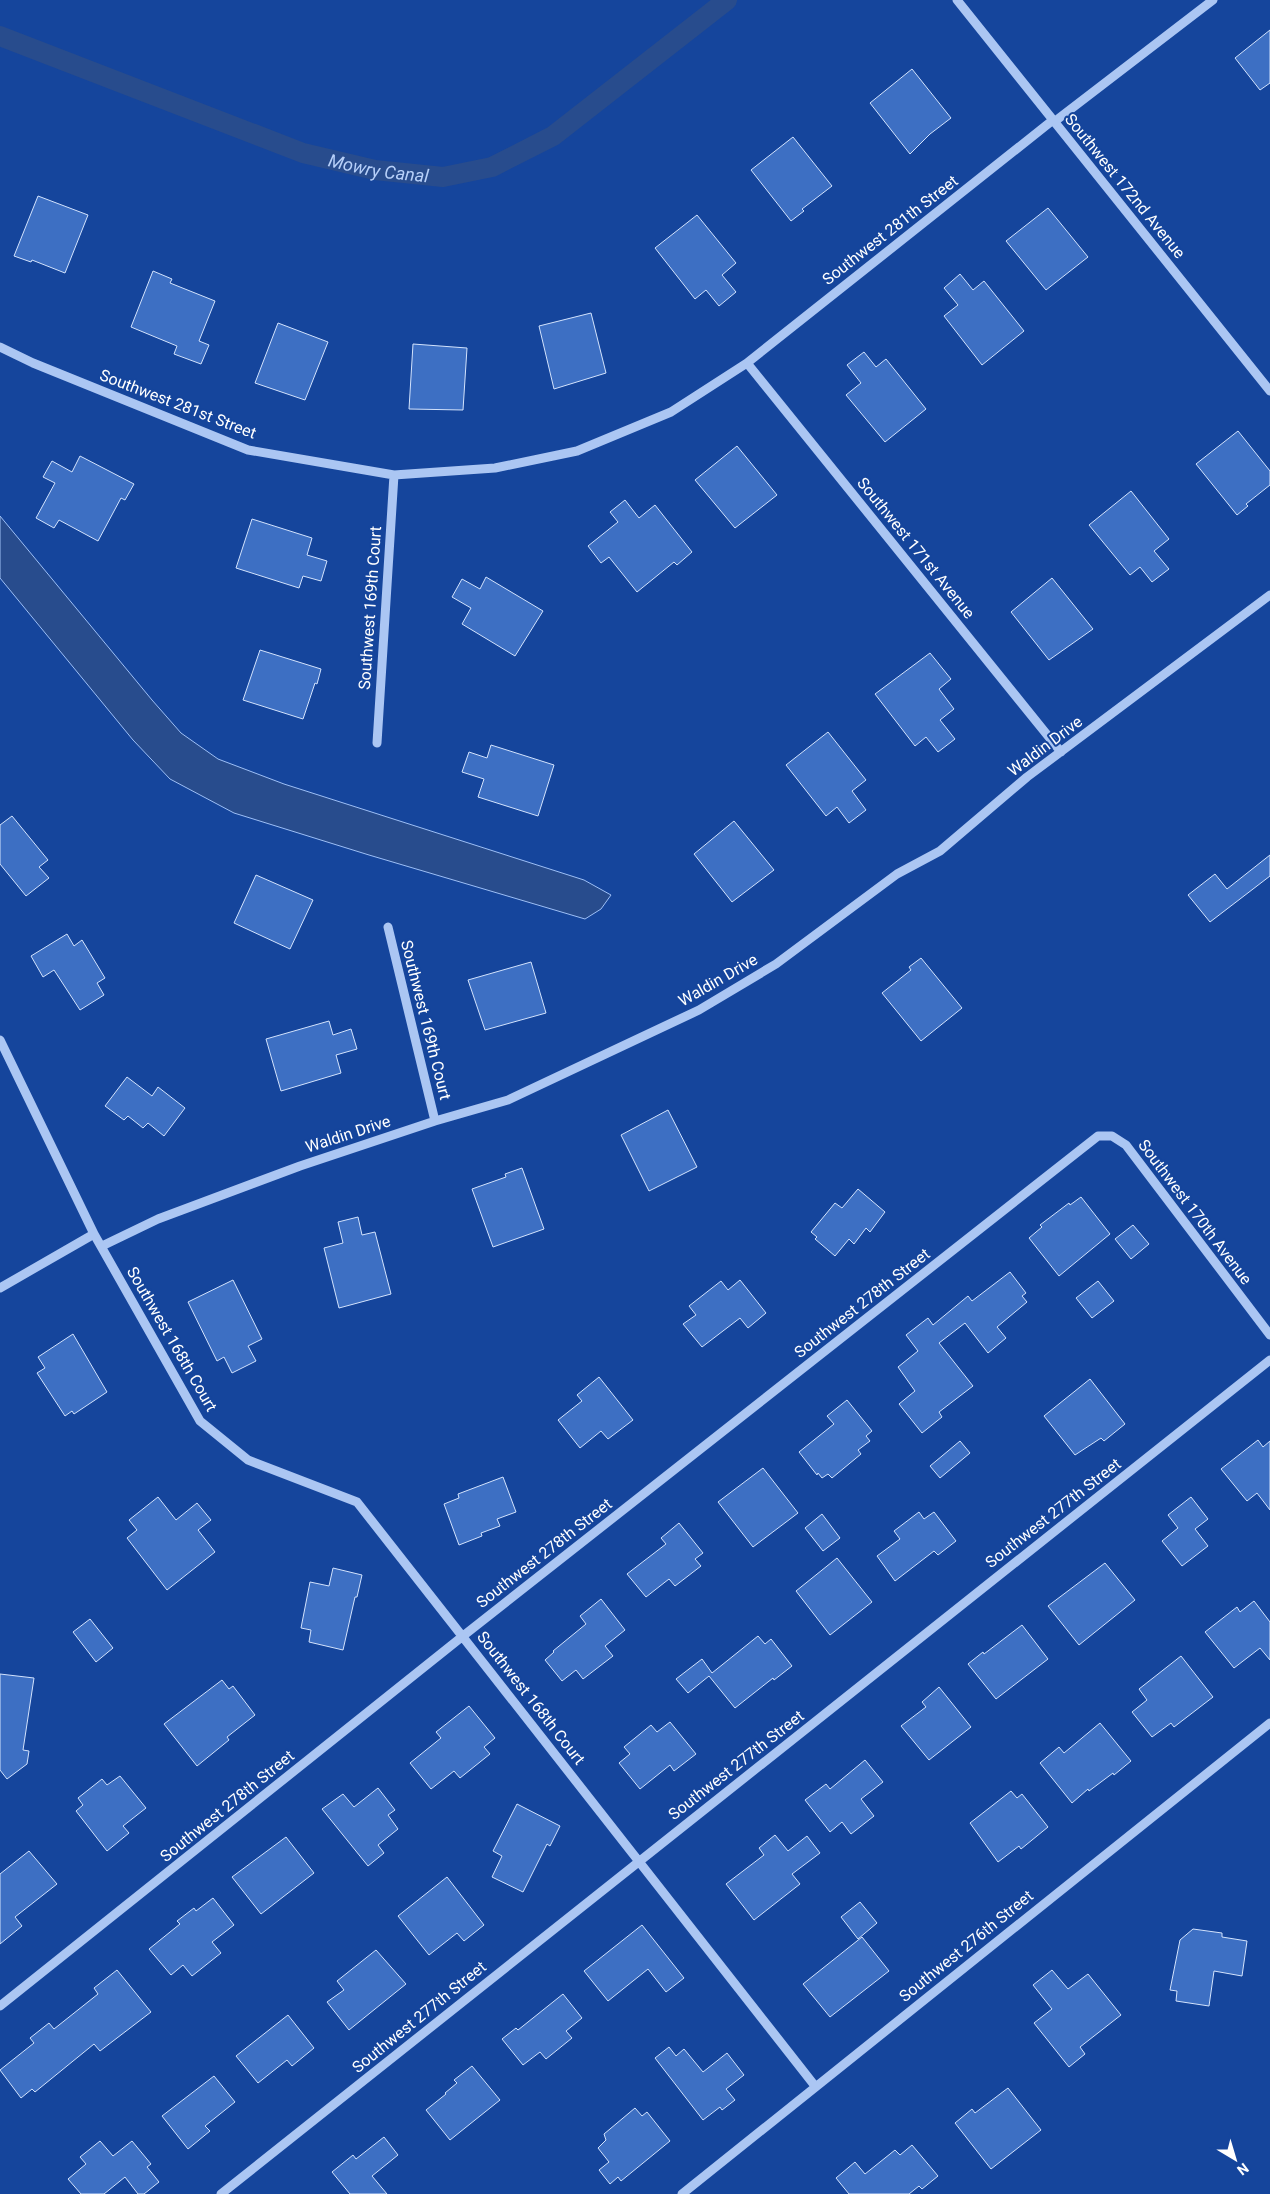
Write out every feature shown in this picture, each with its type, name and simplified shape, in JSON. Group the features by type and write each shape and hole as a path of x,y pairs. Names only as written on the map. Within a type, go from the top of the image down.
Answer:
{"street":[{"name":"Southwest 172nd Avenue","path":"957,0 1270,390"},
{"path":"1054,121 1212,0"},
{"name":"Southwest 281th Street","path":"747,363 1054,121"},
{"name":"Southwest 281st Street","path":"0,347 33,364 248,450 394,475 495,468 577,450 671,412 747,363"},
{"name":"Southwest 171st Avenue","path":"747,363 1061,752"},
{"name":"Southwest 169th Court","path":"377,743 394,475"},
{"name":"Waldin Drive","path":"102,1246 167,1215 300,1166 435,1121 508,1100 699,1010 776,964 897,874 940,851 1020,783 1270,595"},
{"name":"Southwest 169th Court","path":"388,927 435,1121"},
{"name":"Southwest 168th Court","path":"0,1040 94,1234 200,1421 248,1460 357,1502 815,2086"},
{"name":"Southwest 278th Street","path":"0,2006 463,1636 1098,1136 1112,1136"},
{"name":"Southwest 170th Avenue","path":"1112,1136 1126,1145 1270,1335"},
{"path":"0,1288 94,1234"},
{"name":"Southwest 277th Street","path":"221,2194 1270,1360"},
{"name":"Southwest 276th Street","path":"682,2194 1270,1723"}],"water":[{"path":"0,516 181,733 218,759 284,784 584,880 611,895 601,909 585,919 234,813 170,779 133,740 0,578"}],"building":[{"path":"1270,30 1270,83 1260,90 1235,58"},
{"path":"912,69 951,118 930,134 910,154 870,103"},
{"path":"793,137 832,186 802,209 804,211 791,221 751,170"},
{"path":"38,196 88,215 65,273 32,260 31,262 14,256"},
{"path":"1048,208 1088,257 1046,290 1006,241"},
{"path":"697,215 736,263 722,275 736,292 719,306 706,290 695,299 655,248"},
{"path":"153,271 172,279 170,283 215,301 199,341 209,345 201,364 174,354 177,346 131,327"},
{"path":"960,274 973,290 984,281 1024,331 982,365 944,316 958,305 944,288"},
{"path":"591,313 606,373 554,389 539,326"},
{"path":"278,323 328,342 305,400 255,383"},
{"path":"413,344 467,348 463,410 409,409"},
{"path":"864,352 876,367 886,359 926,409 885,442 846,395 861,383 847,365"},
{"path":"1238,431 1270,471 1270,485 1246,504 1248,506 1237,515 1196,464"},
{"path":"737,446 777,495 735,528 695,480"},
{"path":"80,456 134,484 125,500 121,498 98,541 59,520 54,528 36,518 55,483 43,477 52,461 72,472"},
{"path":"1131,491 1169,539 1154,551 1169,569 1152,582 1140,567 1130,575 1089,525"},
{"path":"625,500 639,518 655,505 692,552 677,565 674,562 637,592 609,557 601,563 588,546 618,522 610,512"},
{"path":"252,519 312,538 307,555 327,561 321,581 303,576 299,588 236,568"},
{"path":"486,577 543,611 515,656 462,624 471,608 452,597 462,579 480,589"},
{"path":"1052,578 1093,629 1049,660 1011,612"},
{"path":"260,650 321,669 303,719 243,700"},
{"path":"930,653 951,679 939,689 954,709 940,720 955,739 938,752 926,737 915,746 875,694"},
{"path":"828,732 866,780 852,791 866,810 849,823 837,807 826,816 786,765"},
{"path":"491,745 554,765 538,816 478,797 484,779 462,772 469,752 487,758"},
{"path":"12,816 48,860 39,867 49,878 26,896 0,864 0,825"},
{"path":"734,821 774,870 732,902 694,854"},
{"path":"1270,855 1270,876 1210,922 1188,895 1215,874 1227,889"},
{"path":"256,875 313,900 290,949 234,923"},
{"path":"67,934 74,946 82,940 105,978 97,983 104,995 80,1010 54,970 43,977 31,956"},
{"path":"921,958 962,1008 921,1041 882,993 911,970 909,967"},
{"path":"531,962 546,1013 485,1030 468,980"},
{"path":"329,1021 333,1035 351,1029 357,1049 336,1055 341,1073 281,1091 266,1039"},
{"path":"127,1077 152,1096 158,1087 185,1108 164,1136 148,1123 143,1128 128,1116 124,1120 105,1106"},
{"path":"668,1110 697,1167 649,1191 621,1135"},
{"path":"522,1168 544,1229 493,1247 472,1189 506,1177 505,1174"},
{"path":"858,1189 885,1212 870,1232 866,1228 854,1244 849,1239 835,1256 815,1239 817,1237 811,1232 835,1203 842,1208"},
{"path":"1081,1197 1110,1234 1059,1276 1029,1238 1042,1227 1040,1225 1069,1203 1070,1205"},
{"path":"358,1217 362,1235 375,1232 391,1294 339,1308 324,1248 343,1243 338,1222"},
{"path":"1133,1225 1149,1244 1131,1259 1115,1239"},
{"path":"1010,1272 1026,1293 1022,1296 1027,1302 997,1327 1006,1338 988,1353 965,1323 939,1343 973,1386 939,1412 942,1417 922,1433 899,1404 915,1391 898,1367 918,1351 906,1335 928,1318 933,1325 968,1296 972,1301"},
{"path":"233,1280 262,1339 248,1346 256,1361 232,1373 224,1357 217,1361 188,1302"},
{"path":"740,1280 766,1313 748,1328 740,1318 702,1347 683,1324 696,1315 689,1306 721,1281 728,1290"},
{"path":"1098,1281 1114,1301 1092,1318 1076,1298"},
{"path":"73,1334 107,1392 74,1414 72,1411 65,1416 37,1373 45,1368 38,1357"},
{"path":"599,1377 633,1420 608,1439 601,1431 580,1448 558,1420 582,1401 577,1395"},
{"path":"1090,1379 1125,1424 1104,1441 1101,1438 1075,1455 1044,1416"},
{"path":"847,1400 872,1431 866,1436 870,1441 858,1450 861,1454 832,1478 828,1474 822,1478 818,1473 817,1475 799,1452 834,1424 827,1416"},
{"path":"1258,1440 1263,1447 1270,1441 1270,1510 1257,1493 1247,1501 1221,1469"},
{"path":"960,1441 970,1453 940,1478 930,1466"},
{"path":"763,1468 798,1513 753,1547 718,1502"},
{"path":"503,1477 516,1512 497,1519 500,1526 481,1533 482,1536 459,1545 444,1504 459,1498 458,1494"},
{"path":"158,1497 176,1520 197,1503 211,1520 198,1530 215,1552 167,1590 127,1538 137,1530 129,1520"},
{"path":"1191,1497 1208,1519 1195,1529 1208,1546 1182,1566 1162,1541 1178,1528 1168,1515"},
{"path":"919,1512 924,1519 934,1512 956,1541 938,1555 934,1551 895,1581 877,1556 900,1539 894,1531"},
{"path":"822,1514 840,1538 823,1551 805,1528"},
{"path":"679,1523 703,1553 695,1559 701,1566 675,1586 669,1579 646,1597 627,1574 666,1544 661,1538"},
{"path":"837,1558 872,1602 830,1635 796,1591"},
{"path":"1105,1563 1135,1600 1079,1645 1048,1606"},
{"path":"333,1568 362,1575 343,1650 309,1642 311,1630 301,1628 310,1582 329,1586"},
{"path":"601,1599 625,1630 605,1646 613,1656 583,1679 576,1670 562,1681 545,1660 586,1624 580,1616"},
{"path":"1254,1601 1270,1622 1270,1660 1260,1648 1234,1668 1205,1632 1237,1607 1240,1612"},
{"path":"90,1619 113,1648 96,1662 73,1632"},
{"path":"1022,1625 1048,1659 996,1699 968,1664"},
{"path":"758,1636 765,1644 771,1639 792,1666 774,1680 773,1678 735,1708 709,1676 688,1693 676,1679 702,1659 712,1673"},
{"path":"1181,1656 1213,1697 1174,1727 1171,1723 1152,1737 1132,1712 1147,1700 1139,1689"},
{"path":"0,1674 34,1678 23,1750 29,1751 27,1764 7,1779 0,1770"},
{"path":"222,1680 229,1689 233,1686 255,1715 227,1737 229,1740 197,1766 164,1724"},
{"path":"939,1687 971,1727 929,1760 901,1726 926,1707 922,1702"},
{"path":"469,1706 495,1738 484,1747 490,1754 460,1778 454,1771 431,1789 410,1763 441,1738 436,1732"},
{"path":"670,1722 696,1754 674,1771 670,1765 640,1789 619,1763 630,1754 624,1747 651,1725 657,1732"},
{"path":"1100,1723 1131,1761 1114,1775 1113,1773 1089,1791 1088,1789 1072,1803 1040,1763 1059,1747 1064,1753"},
{"path":"865,1760 883,1782 861,1799 874,1816 851,1834 842,1822 830,1832 805,1800 826,1784 830,1789"},
{"path":"120,1776 146,1808 123,1826 129,1833 107,1851 76,1811 83,1805 78,1798 102,1779 107,1785"},
{"path":"378,1788 395,1810 388,1815 398,1829 378,1845 384,1853 368,1866 322,1809 343,1794 354,1807"},
{"path":"1011,1791 1017,1798 1022,1794 1048,1827 1021,1849 1019,1846 998,1862 970,1823"},
{"path":"517,1804 560,1826 550,1846 547,1844 523,1892 492,1877 502,1856 493,1851"},
{"path":"775,1835 788,1851 807,1836 820,1853 792,1874 800,1884 754,1920 726,1884 764,1855 759,1848"},
{"path":"286,1837 314,1873 261,1914 232,1877"},
{"path":"29,1851 57,1884 15,1917 22,1926 0,1944 0,1874"},
{"path":"447,1877 484,1925 464,1941 457,1933 429,1955 398,1916"},
{"path":"213,1898 234,1925 212,1942 221,1953 192,1976 183,1965 171,1975 149,1949 180,1924 177,1921 194,1908 196,1911"},
{"path":"860,1902 877,1923 858,1939 841,1917"},
{"path":"642,1925 684,1978 666,1992 648,1969 608,2001 584,1971"},
{"path":"1193,1929 1222,1933 1222,1937 1247,1941 1242,1976 1214,1971 1209,2006 1176,2001 1177,1991 1170,1990 1180,1940"},
{"path":"862,1937 889,1971 830,2017 803,1984"},
{"path":"376,1950 406,1984 349,2030 327,2002 344,1990 337,1981"},
{"path":"117,1970 151,2012 100,2051 94,2044 35,2092 32,2089 21,2098 0,2070 34,2043 30,2038 49,2023 54,2029 98,1994 94,1988"},
{"path":"1052,1970 1068,1989 1088,1974 1121,2015 1080,2047 1085,2054 1069,2067 1034,2023 1052,2009 1033,1985"},
{"path":"563,1994 582,2018 566,2031 572,2038 546,2059 540,2052 523,2065 502,2039 516,2028 518,2030"},
{"path":"288,2015 314,2048 292,2066 287,2060 258,2083 236,2056"},
{"path":"669,2047 676,2056 684,2049 703,2072 727,2053 744,2075 726,2089 735,2100 722,2110 720,2107 703,2120 655,2058"},
{"path":"472,2066 500,2100 450,2140 426,2110 457,2083 454,2080"},
{"path":"214,2076 235,2102 205,2126 210,2131 188,2149 162,2116"},
{"path":"1008,2088 1041,2130 991,2169 955,2123 972,2109 975,2113"},
{"path":"635,2108 642,2116 647,2112 670,2141 621,2181 618,2177 610,2184 599,2170 609,2162 598,2148 606,2140 604,2134"},
{"path":"384,2137 398,2155 372,2176 387,2194 350,2194 332,2172 353,2155 356,2159"},
{"path":"100,2141 113,2156 132,2141 151,2164 147,2167 159,2182 144,2194 138,2194 125,2177 104,2194 81,2194 68,2179 86,2164 80,2157"},
{"path":"912,2145 938,2176 922,2189 919,2186 909,2194 849,2194 836,2178 855,2162 865,2174 895,2150 900,2155"}],"waterway":[{"name":"Mowry Canal","path":"0,36 303,153 375,170 443,177 492,167 553,136 727,0"}]}
